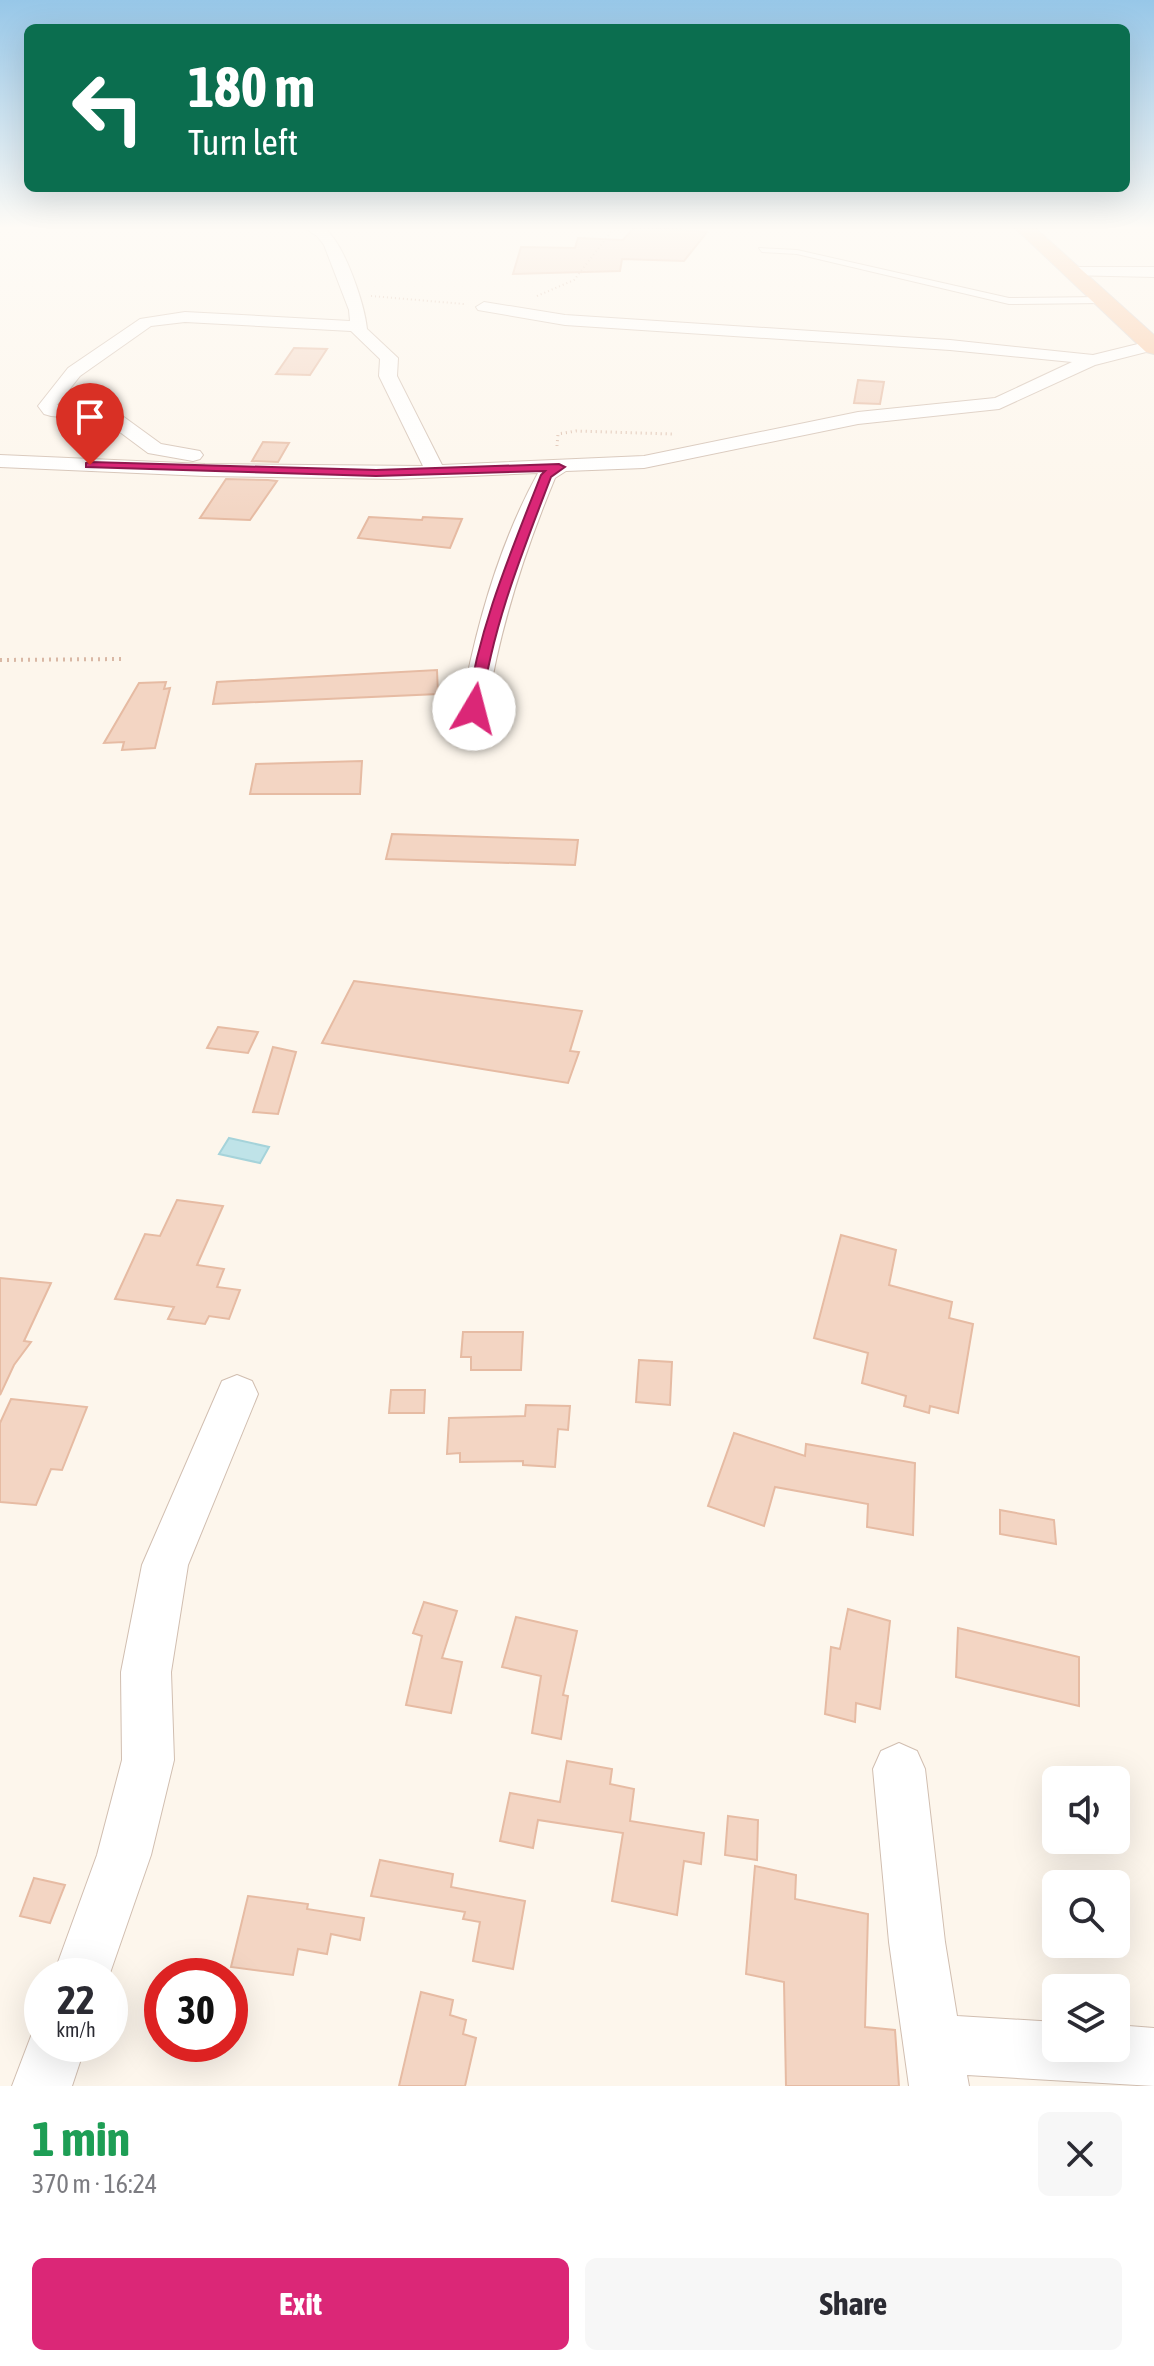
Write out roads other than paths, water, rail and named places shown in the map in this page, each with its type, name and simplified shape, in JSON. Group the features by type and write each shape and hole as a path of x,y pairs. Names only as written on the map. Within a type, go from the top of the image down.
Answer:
{"highway":[{"path":"1130,322 1153,342"},
{"path":"1133,322 1153,342"}],"street":[{"path":"146,322 74,372 47,406 51,410 110,416 155,449 223,458 226,460 225,471"},
{"path":"288,322 359,326"},
{"path":"359,322 359,331 389,358 388,376 435,471"},
{"path":"599,322 950,345 1094,359"},
{"path":"0,461 225,471 435,471 661,460 858,418 988,406 1008,400 1094,359 1153,342"},
{"path":"474,709 480,663 501,592 546,475 559,467"},
{"path":"87,1958 124,1855 148,1760 146,1672 165,1565 237,1394"},
{"path":"899,1769 917,1942 937,2065 1154,2057"},
{"path":"42,2086 51,2062"}],"water":[{"path":"229,1138 269,1147 260,1163 219,1154"}]}
